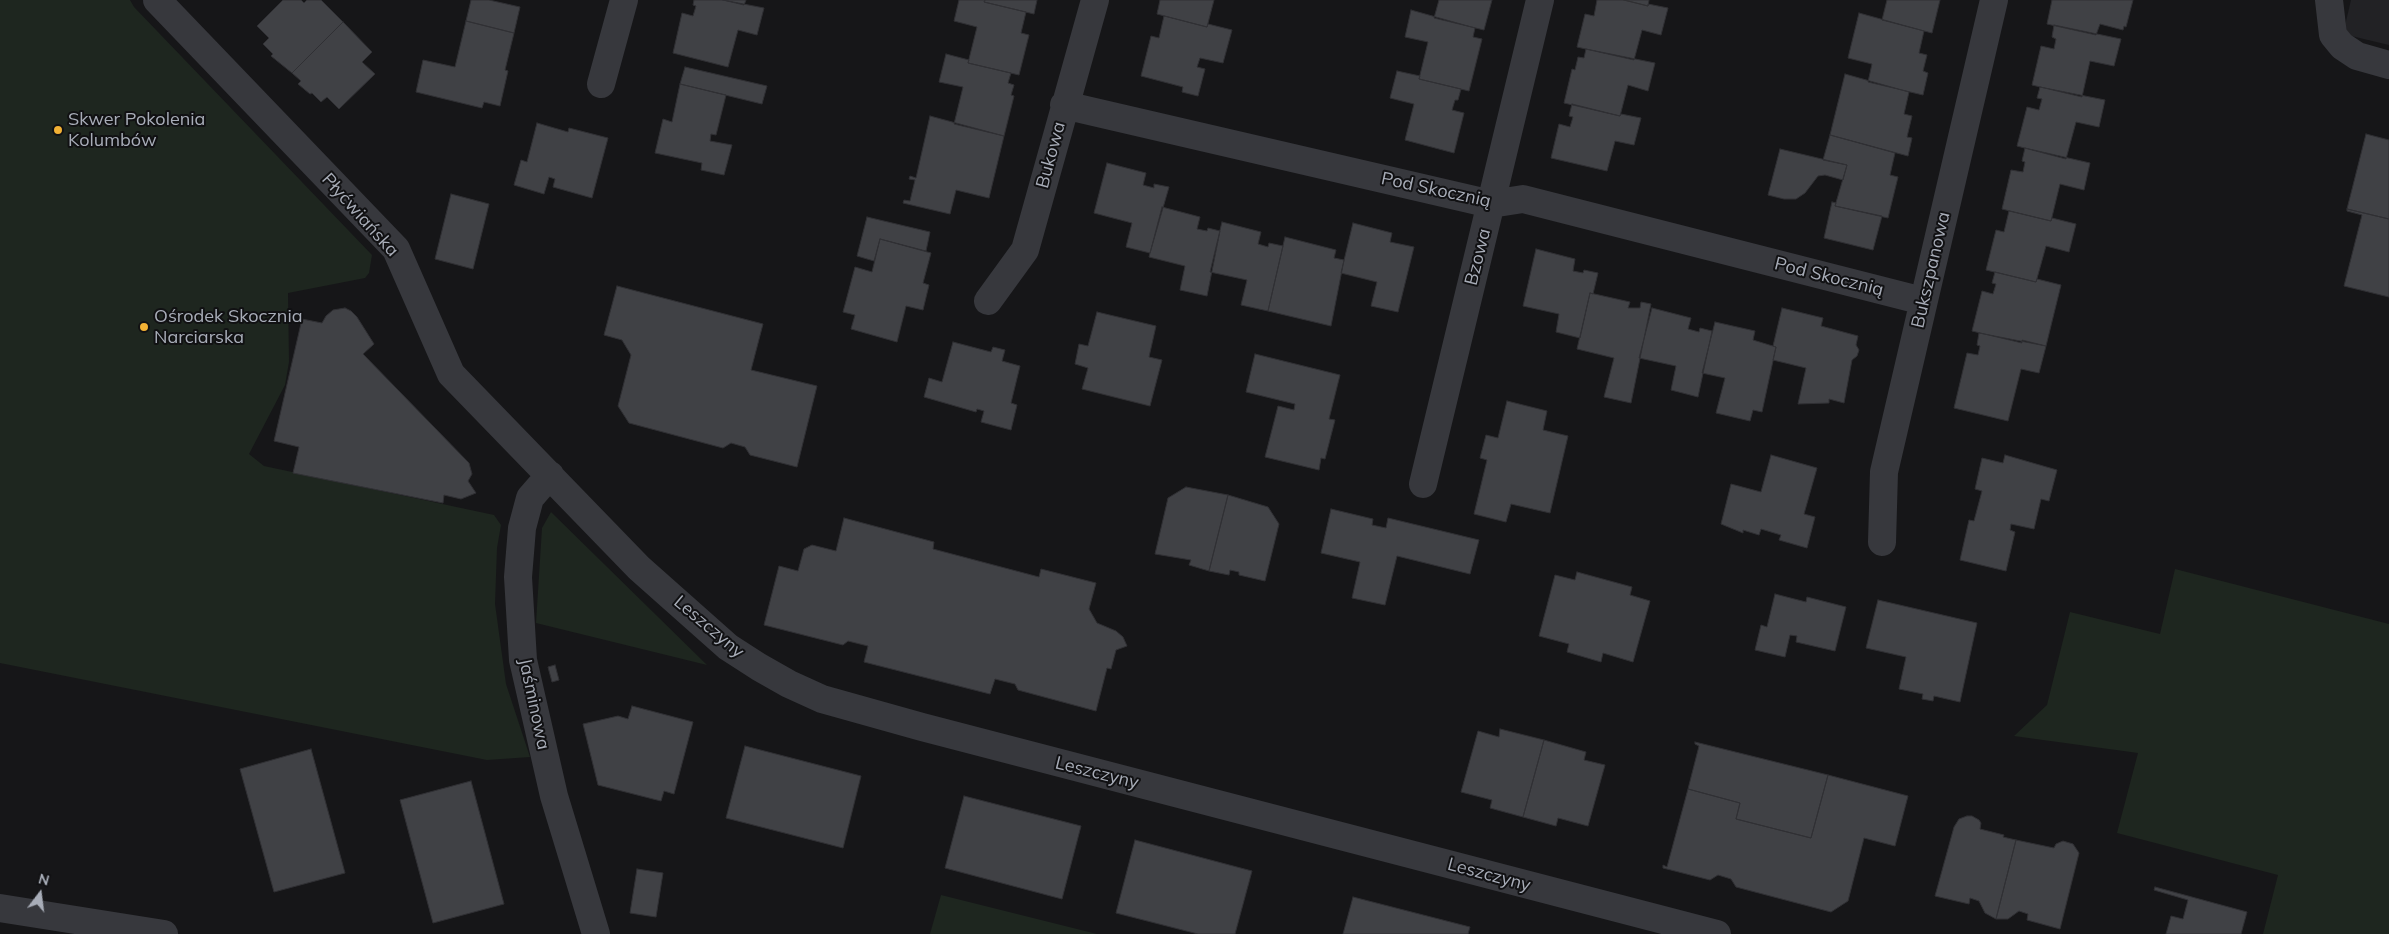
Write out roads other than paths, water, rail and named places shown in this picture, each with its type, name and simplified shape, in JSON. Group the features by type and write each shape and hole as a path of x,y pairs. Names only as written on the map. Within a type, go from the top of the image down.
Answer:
{"street":[{"name":"Płyćwiańska","path":"157,0 396,250 451,374 550,475"},
{"path":"601,84 624,0"},
{"name":"Bukowa","path":"988,301 1024,250 1095,0"},
{"name":"Bzowa","path":"1423,484 1540,0"},
{"name":"Bukszpanowa","path":"1882,542 1884,472 1994,0"},
{"path":"2329,0 2333,35 2342,46 2356,56 2389,65"},
{"name":"Pod Skocznią","path":"1064,106 1490,204 1523,199 1923,301"},
{"name":"Jaśminowa","path":"550,475 530,498 522,528 518,577 523,660 554,796 596,934"},
{"name":"Leszczyny","path":"550,475 639,568 728,647 789,684 822,700 987,745 1717,934"},
{"path":"0,908 164,934"}],"place":[{"name":"Skwer Pokolenia Kolumbów","path":"58,130"},
{"name":"Ośrodek Skocznia Narciarska","path":"144,327"}]}
